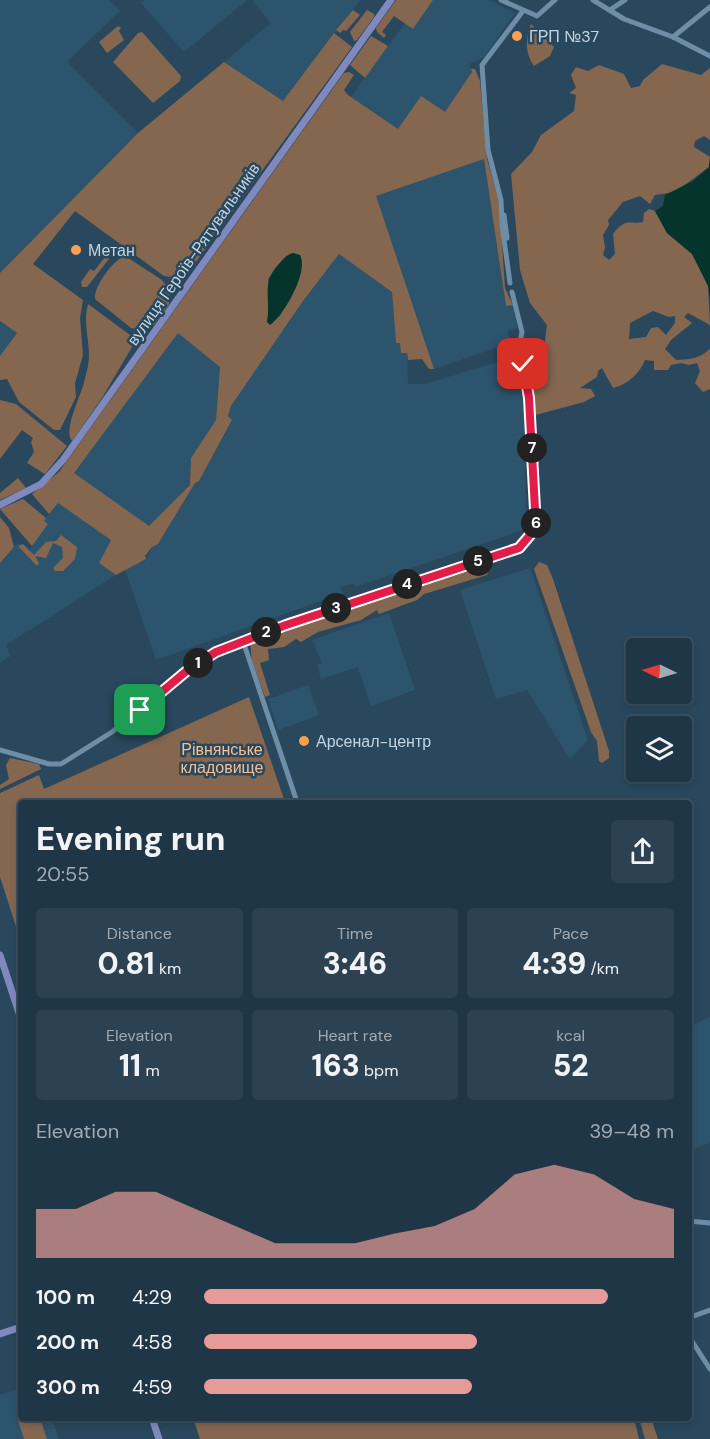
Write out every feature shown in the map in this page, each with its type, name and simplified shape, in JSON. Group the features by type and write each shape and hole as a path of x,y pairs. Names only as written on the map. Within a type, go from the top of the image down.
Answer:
{"street":[{"name":"вулиця Героїв-Рятувальників","path":"0,505 41,484 63,460 391,0"},
{"path":"501,0 537,16 555,0"},
{"path":"593,0 624,18 673,37 710,56"},
{"path":"610,10 624,0"},
{"path":"673,37 710,7"},
{"path":"510,284 501,200 488,150 482,65 523,11"},
{"path":"0,750 50,764 61,764 73,759 112,732 189,669 216,652 519,548 536,528 536,508 529,398 519,348 522,332 512,292"},
{"path":"243,641 296,800"},
{"path":"0,955 18,1010"},
{"path":"692,1221 710,1223"},
{"path":"692,1317 710,1310"},
{"path":"0,1334 18,1328"},
{"path":"692,1341 710,1369"},
{"path":"153,1421 159,1439"}],"shaded area":[{"path":"0,0 109,0 120,11 67,62 138,133 0,273"},
{"path":"145,0 247,0 184,52 141,3"},
{"path":"252,0 360,0 283,101 224,62 271,23"},
{"path":"433,0 489,0 515,13 484,57 469,64 473,72 445,112 398,129 351,97 405,23 413,29"},
{"path":"710,157 710,298 708,286 692,254 667,233 655,211 663,206 665,195 693,181 709,167"},
{"path":"484,159 506,306 513,305 517,328 507,331 510,343 434,369 375,196"},
{"path":"293,253 300,255 302,262 298,282 288,303 270,325 267,322 270,278 283,259"},
{"path":"339,254 392,292 396,342 400,342 407,353 408,384 425,384 514,357 525,412 526,529 355,587 353,583 341,587 343,593 156,660 125,569 146,560 152,547 158,544 195,483 199,481 232,421 228,416 231,406 303,301"},
{"path":"0,321 17,333 0,356"},
{"path":"178,332 220,367 216,420 191,458 190,485 149,527 73,473"},
{"path":"58,503 112,540 99,563 116,575 6,645 10,656 0,663 0,563 18,543 27,553 48,524 43,521"},
{"path":"530,568 587,737 587,741 570,759 527,690 496,699 460,590"},
{"path":"389,613 415,690 371,706 358,667 321,679 317,665 322,663 312,640"},
{"path":"308,685 319,715 278,730 268,699"},
{"path":"710,1017 710,1142 692,1150 692,1026"},
{"path":"18,1389 18,1421 53,1421 59,1439 0,1439 0,1395"}],"green space":[{"path":"396,0 433,0 413,29 394,16 382,32 386,35 384,38 376,28"},
{"path":"353,10 360,15 346,31 343,30 340,33 336,30"},
{"path":"367,10 374,14 374,17 354,41 350,32"},
{"path":"531,24 554,47 550,56 534,66 527,46"},
{"path":"118,26 121,28 119,31 124,40 107,53 99,42"},
{"path":"142,32 181,76 180,81 153,103 113,62 138,33"},
{"path":"334,33 352,47 187,274 178,278 164,276 75,211 33,264 83,300 80,318 83,355 75,383 76,397 60,430 54,430 19,402 7,379 0,380 0,356 17,333 0,321 0,273 138,133 224,62 283,101"},
{"path":"371,36 388,46 365,78 350,65"},
{"path":"662,64 701,75 710,68 710,140 704,136 695,141 694,147 710,157 709,167 675,192 655,195 650,204 640,196 623,202 608,220 609,225 603,235 605,247 603,255 609,260 615,254 613,234 621,225 643,222 644,213 649,209 655,211 667,233 692,254 708,286 710,325 688,313 684,317 692,323 671,340 665,349 676,360 695,358 710,349 710,389 703,392 695,383 700,371 697,363 689,365 681,363 671,365 668,370 654,370 654,361 645,360 636,374 628,381 613,388 602,368 598,371 597,377 580,388 591,389 595,396 584,402 532,416 523,343 525,341 529,346 540,351 544,348 547,325 530,303 520,270 511,174 532,152 541,135 574,111 576,95 569,93 576,88 571,75 576,67 588,71 599,65 624,74 631,88 640,86 643,80","holes":["653,311 669,317 675,316 675,323 666,335 658,327 651,328 646,337 629,339 630,323"]},
{"path":"471,69 475,69 480,81 487,159 499,200 505,288 513,305 506,306 484,159 376,196 434,369 429,369 422,359 408,360 407,353 401,353 400,343 396,343 392,292 339,254 303,301 231,406 228,416 232,420 199,481 195,483 158,544 152,547 145,556 146,559 116,575 99,563 111,540 58,503 49,514 32,494 59,472 344,73 349,72 354,75 344,90 348,95 398,129 421,96 445,112 472,72","holes":["287,255 288,300 280,316 267,322 270,305 268,279","178,333 220,367 216,420 191,458 190,485 149,526 74,473"]},
{"path":"102,253 108,254 109,259 87,287 82,287 81,282 90,269 94,271 105,257"},
{"path":"125,256 162,280 170,291 169,304 154,325 143,330 131,328 95,299 97,288 105,274 115,262"},
{"path":"88,304 130,335 132,347 102,398 72,441 71,422 84,383 88,362 86,317"},
{"path":"0,400 16,404 67,446 45,474 27,463 34,452 31,442 33,438 22,430 0,459"},
{"path":"18,478 26,488 0,500 0,493"},
{"path":"23,499 46,518 44,521 48,524 32,546 0,509"},
{"path":"0,517 9,528 14,547 0,563"},
{"path":"61,535 77,547 75,559 63,571 55,571 53,568 63,558 62,547 53,543 46,558 35,556 39,563 37,566 18,546 23,544 34,555 46,542 56,541"},
{"path":"488,562 490,566 487,575 424,594 417,600 379,614 377,610 361,620 318,632 301,642 296,639 284,647 268,649 269,660 260,663 270,695 265,697 252,661 250,642 285,628 293,629 300,623 362,602 369,603 372,599 421,587 423,583 473,570"},
{"path":"539,562 547,565 553,579 609,751 609,758 602,763 599,761 597,741 591,732 534,569"},
{"name":"Рівнянське кладовище","path":"249,697 284,800 18,800 18,933 0,877 0,793 39,775 44,789"},
{"path":"10,758 39,764 41,769 0,789 0,785 9,779 6,765"},
{"path":"18,1421 41,1421 47,1439 24,1439"},
{"path":"194,1421 635,1421 639,1439 200,1439"},
{"path":"640,1421 652,1421 658,1439 645,1439"}],"place":[{"name":"ГРП №37","path":"517,36"},
{"name":"Метан","path":"76,250"},
{"name":"Арсенал-центр","path":"304,741"}],"route":[{"path":"140,710 189,669 216,652 286,625 519,548 531,537 536,528 529,398 523,364"}]}
